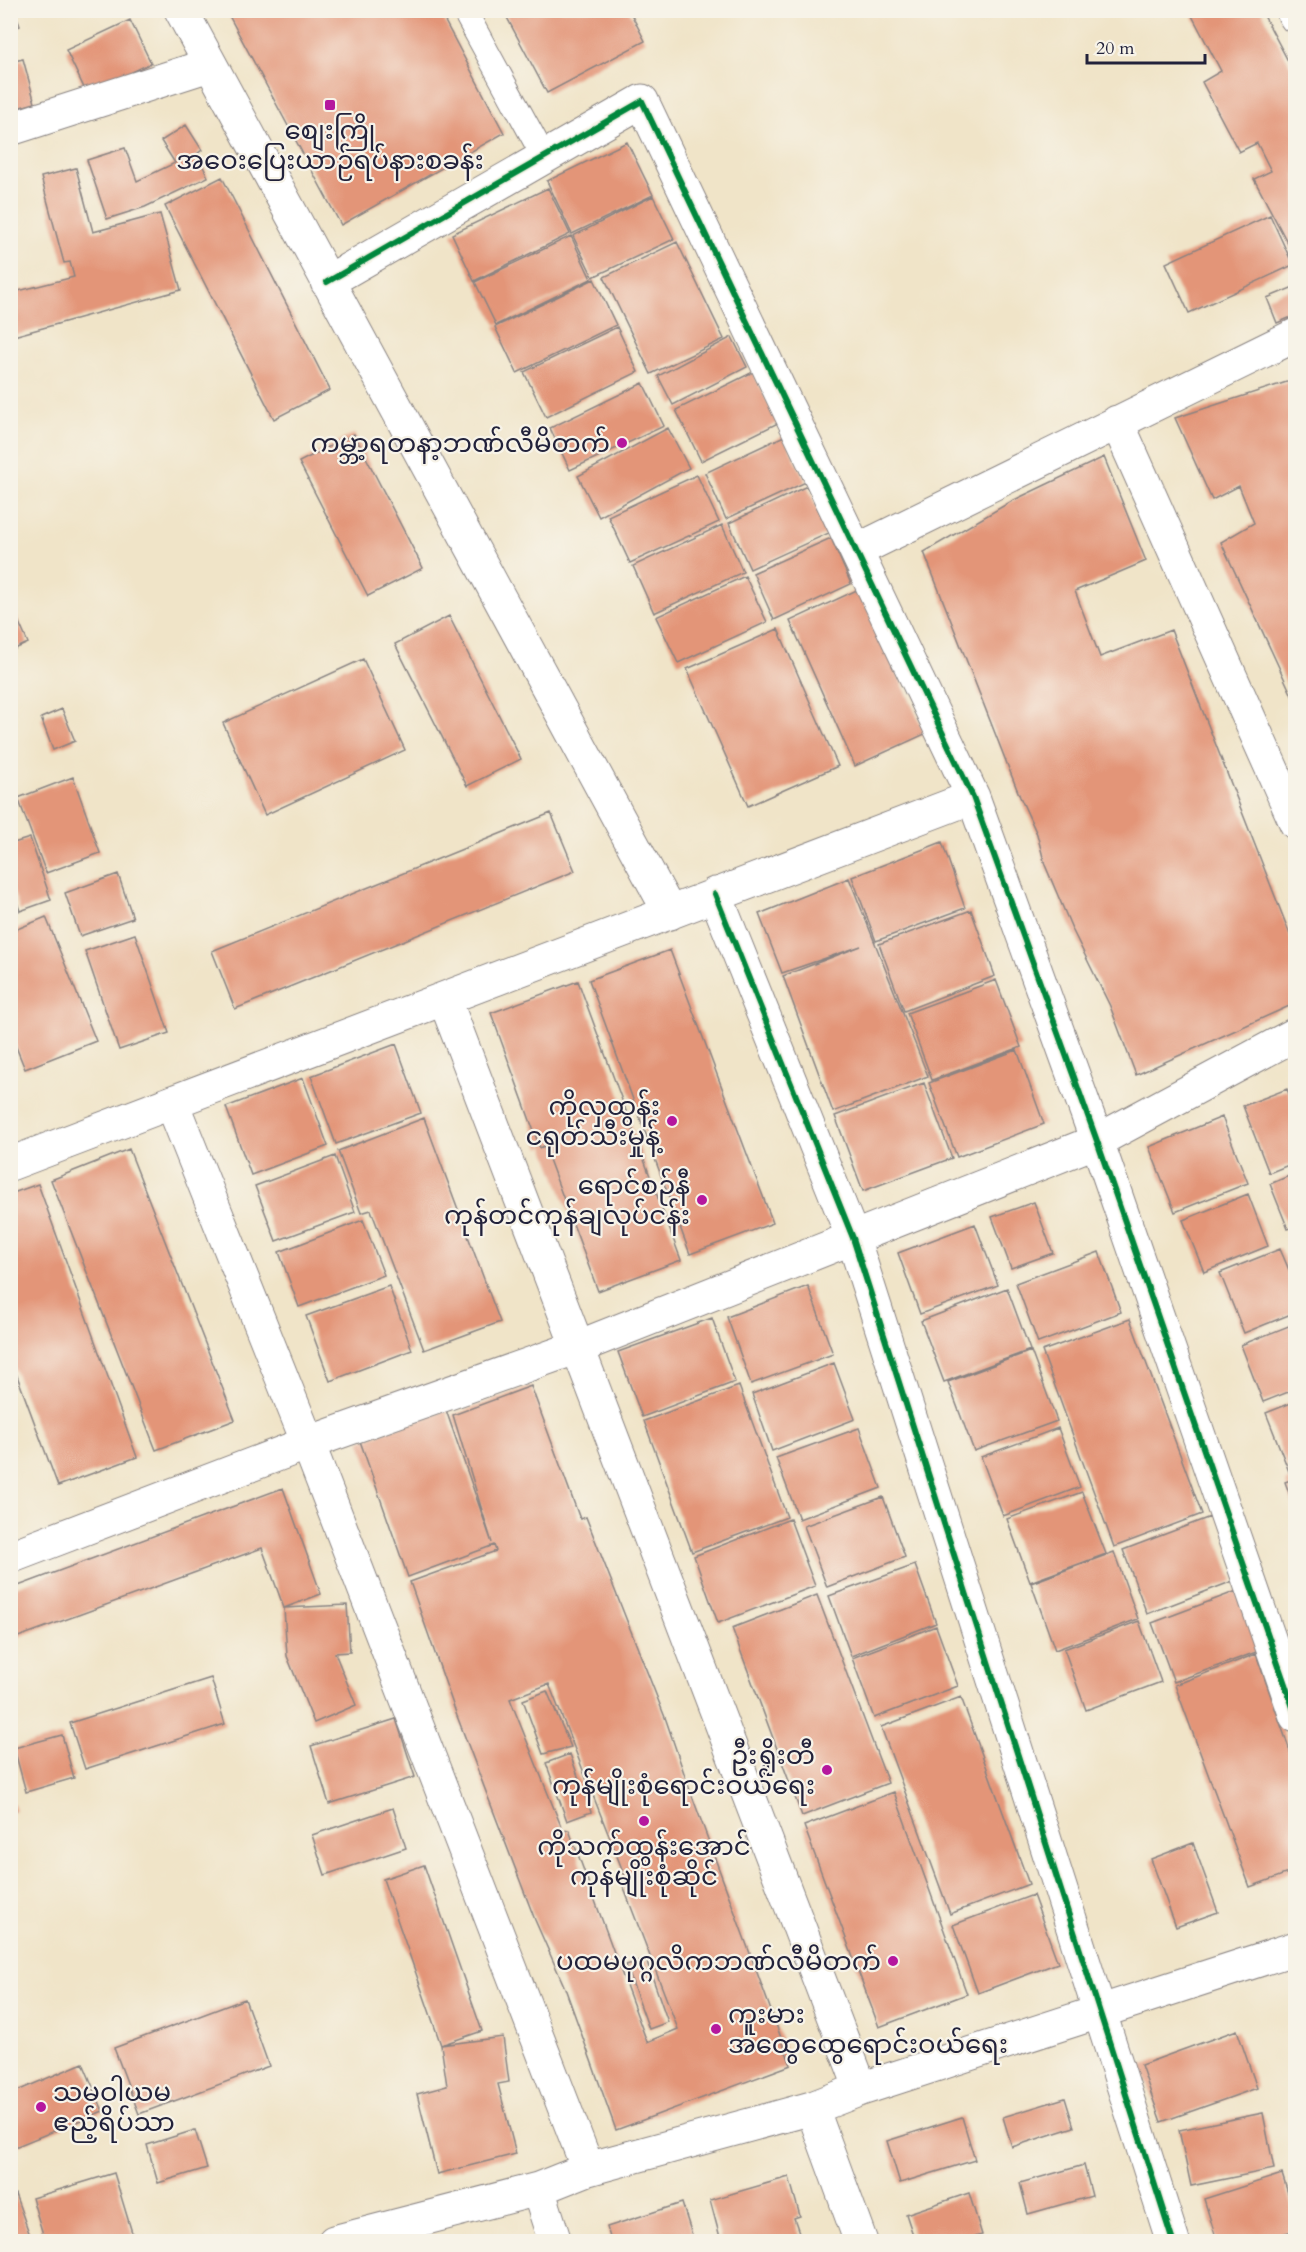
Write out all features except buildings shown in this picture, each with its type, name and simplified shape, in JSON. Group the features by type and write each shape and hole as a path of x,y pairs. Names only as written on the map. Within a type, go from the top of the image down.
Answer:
{"street":[{"path":"181,10 670,913"},
{"path":"1292,10 1296,17"},
{"path":"10,129 209,65"},
{"path":"327,282 642,101 973,797 1097,1141 1296,1716"},
{"path":"856,551 1296,335"},
{"path":"1117,422 1296,823"},
{"path":"10,1164 973,797"},
{"path":"715,894 853,1238 1098,2012 1173,2241"},
{"path":"445,1000 861,2089"},
{"path":"10,1557 308,1443 578,1347 1097,1141 1296,1034"},
{"path":"172,1103 308,1443 588,2169"},
{"path":"334,2241 538,2189 588,2169 812,2108 861,2089 1296,1948"},
{"path":"812,2108 861,2241"},
{"path":"538,2189 555,2241"}],"lane":[{"path":"464,10 544,157"}],"cycle path":[{"path":"327,282 642,101 973,797 1097,1141 1296,1716"},
{"path":"715,894 853,1238 1173,2242"}],"place":[{"name":"စျေးကြို အဝေးပြေးယာဉ်ရပ်နားစခန်း","path":"330,105"},
{"name":"ကမ္ဘာ့ရတနာ့ဘဏ်လီမိတက်","path":"622,443"},
{"name":"ကိုလှထွန်း ငရုတ်သီးမှုန့်","path":"672,1121"},
{"name":"ရောင်စဉ်နီ ကုန်တင်ကုန်ချလုပ်ငန်း","path":"702,1200"},
{"name":"ဦးရှိုးတီ ကုန်မျိုးစုံရောင်းဝယ်ရေး","path":"827,1770"},
{"name":"ကိုသက်ထွန်းအောင် ကုန်မျိုးစုံဆိုင်","path":"644,1821"},
{"name":"ပထမပုဂ္ဂလိကဘဏ်လီမိတက်","path":"893,1961"},
{"name":"ကူးမား အထွေထွေရောင်းဝယ်ရေး","path":"716,2029"},
{"name":"သမဝါယမ ဧည့်ရိပ်သာ","path":"41,2107"}]}
